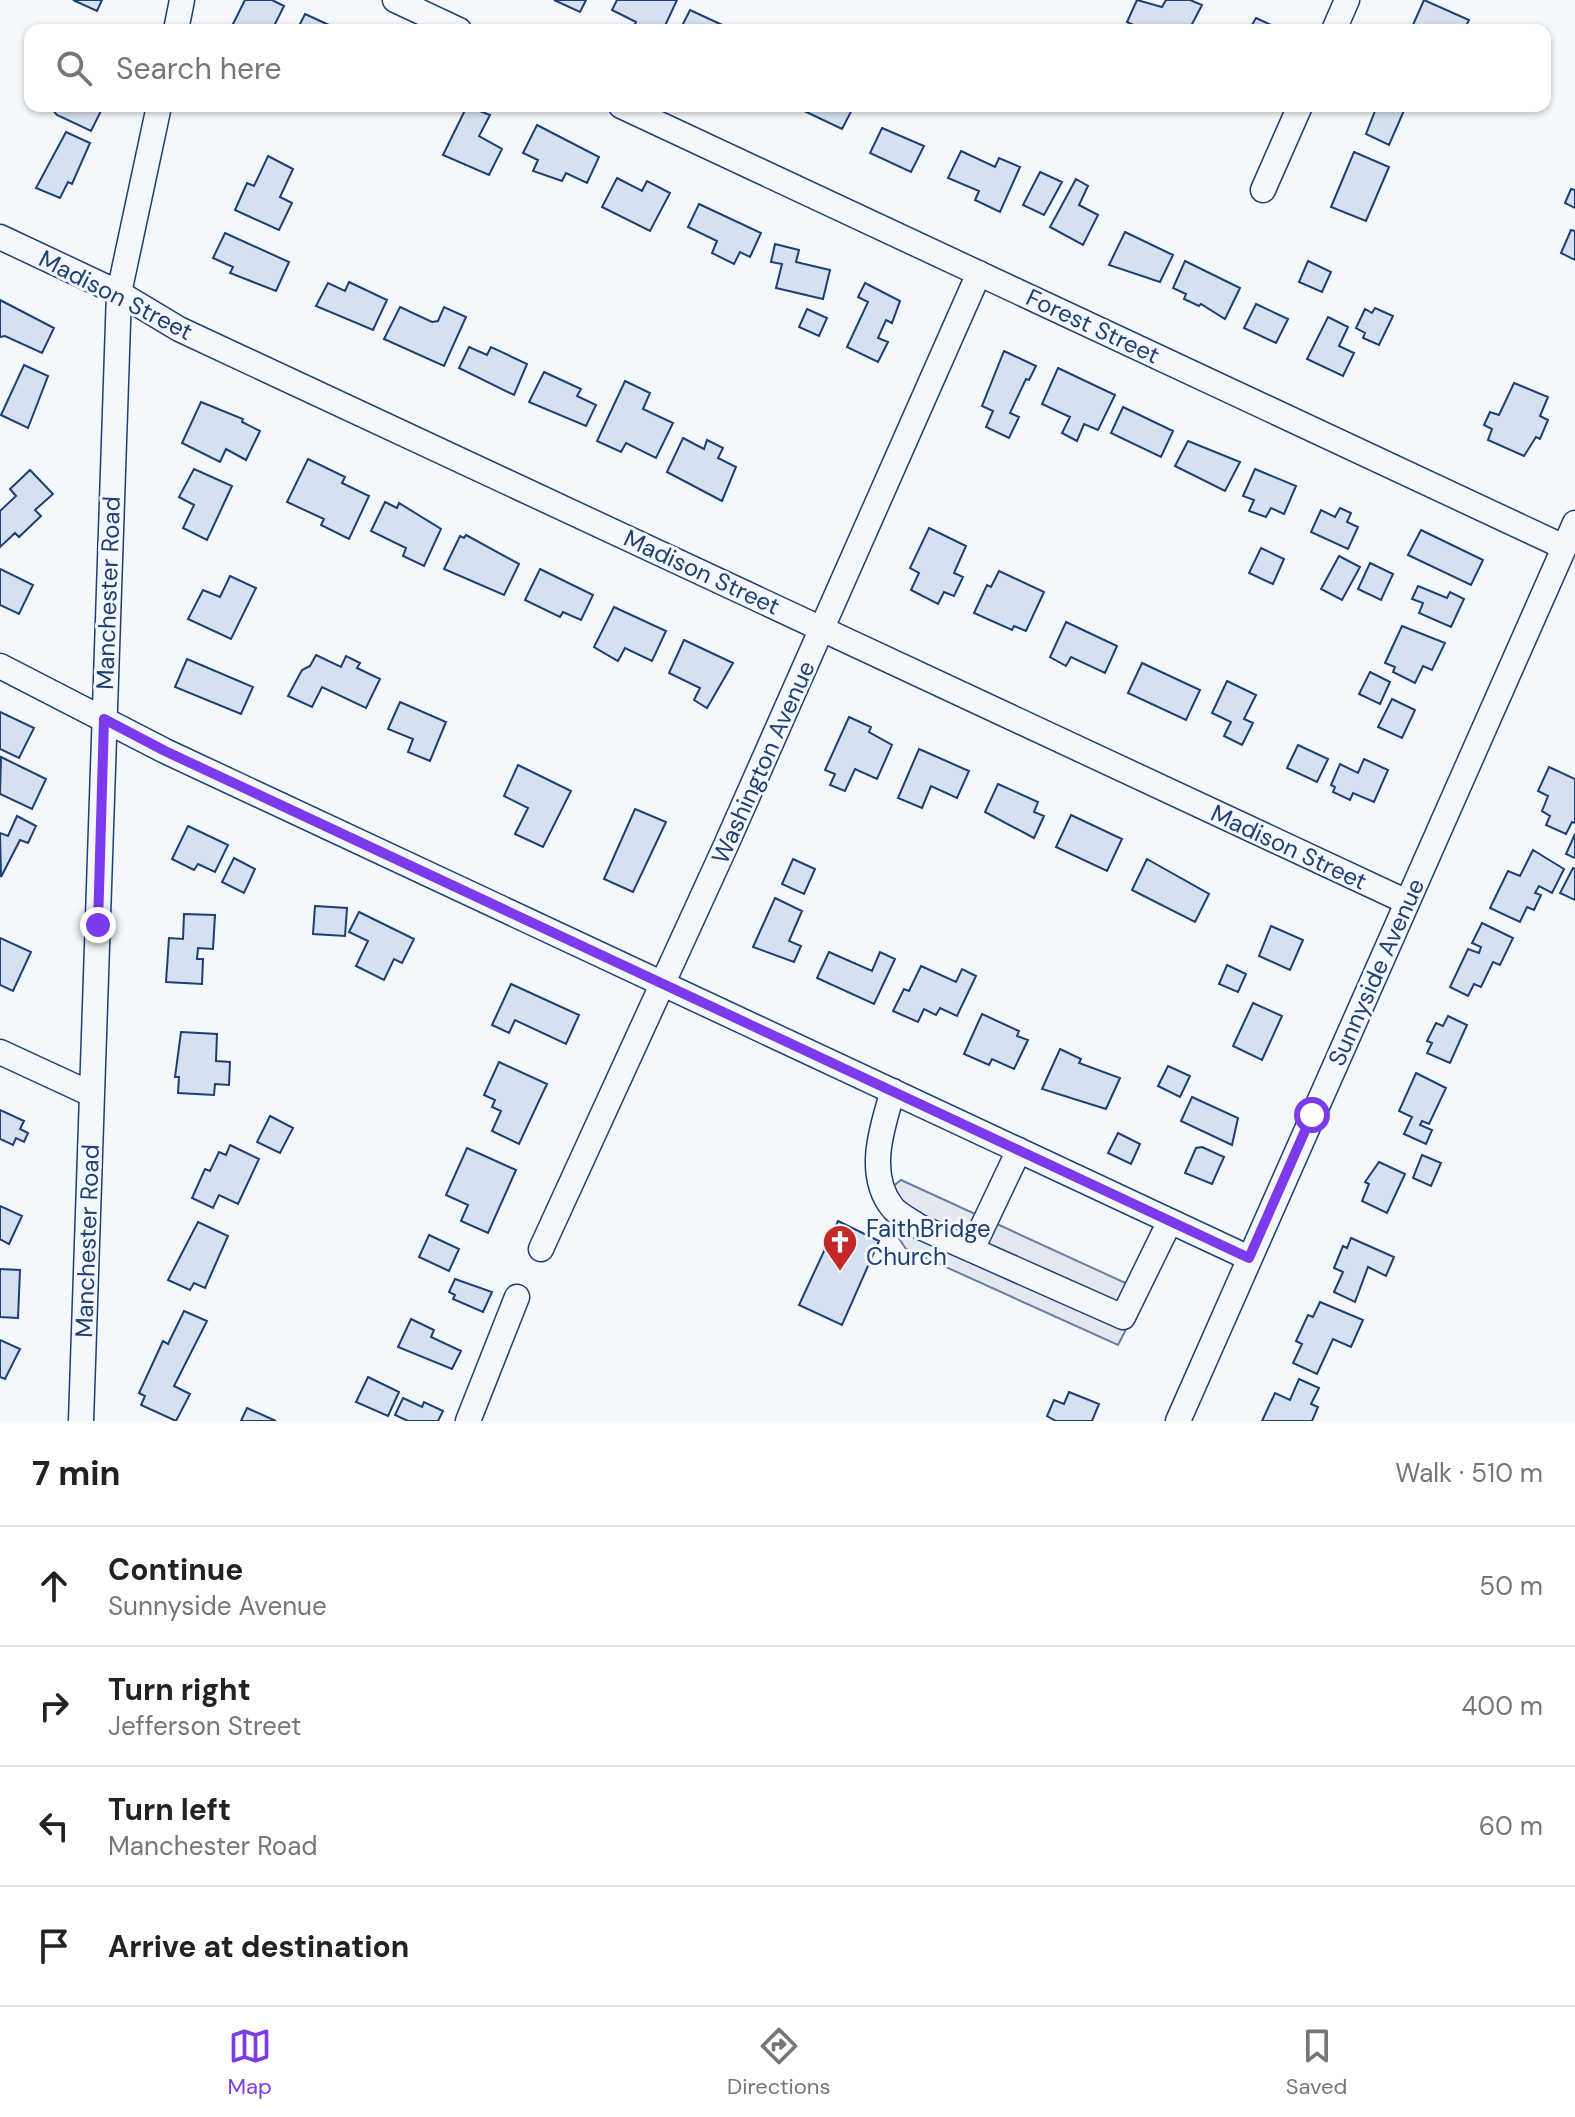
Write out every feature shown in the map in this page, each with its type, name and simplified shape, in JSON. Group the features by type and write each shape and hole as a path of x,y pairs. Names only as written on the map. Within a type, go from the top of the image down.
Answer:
{"street":[{"path":"177,24 182,0"},
{"path":"395,0 446,24"},
{"path":"1337,24 1347,0"},
{"name":"Manchester Road","path":"81,1421 119,293 158,112"},
{"name":"Forest Street","path":"634,112 1564,547"},
{"path":"1263,190 1297,112"},
{"name":"Madison Street","path":"0,237 119,293 189,334 1407,902"},
{"name":"Washington Avenue","path":"541,1249 823,629 979,273"},
{"name":"Sunnyside Avenue","path":"1178,1421 1575,523"},
{"path":"0,666 165,751 1249,1258"},
{"path":"0,1052 91,1094"},
{"path":"893,1091 880,1134 878,1181 893,1208 918,1226 1123,1317 1170,1221"},
{"path":"972,1249 1019,1150"},
{"path":"468,1421 517,1297"}],"shaded area":[{"path":"901,1180 1145,1292 1118,1345 906,1249 874,1201"}],"building":[{"path":"73,0 102,0 97,11"},
{"path":"245,0 272,0 284,6 275,24 233,24"},
{"path":"554,0 586,0 580,12"},
{"path":"617,0 677,0 666,24 635,24 612,10"},
{"path":"1137,0 1162,7 1166,0 1190,0 1202,5 1192,24 1127,22"},
{"path":"1424,0 1469,20 1467,24 1413,24"},
{"path":"690,10 720,24 683,24"},
{"path":"305,14 327,24 300,24"},
{"path":"1256,18 1269,24 1252,24"},
{"path":"54,112 100,112 91,131"},
{"path":"464,112 490,115 479,136 502,149 489,175 443,155"},
{"path":"806,112 851,112 842,129"},
{"path":"1375,112 1403,112 1389,145 1366,134"},
{"path":"537,125 599,157 587,183 566,173 562,181 533,171 538,160 523,153"},
{"path":"882,128 924,146 911,172 870,153"},
{"path":"66,132 90,143 72,184 68,182 60,198 36,188"},
{"path":"961,151 995,167 999,158 1020,167 1000,212 975,200 979,191 948,178"},
{"path":"1354,152 1389,167 1366,221 1331,207"},
{"path":"268,156 293,169 280,197 292,203 279,230 235,210 247,183 254,186"},
{"path":"1040,172 1062,182 1044,215 1023,205"},
{"path":"617,178 642,191 647,181 670,193 650,231 602,207"},
{"path":"1076,179 1088,186 1079,205 1098,215 1083,245 1050,227"},
{"path":"1571,189 1575,190 1575,208 1565,203"},
{"path":"699,204 761,233 750,257 740,252 734,264 712,253 717,241 688,227"},
{"path":"1571,230 1575,231 1575,260 1561,253"},
{"path":"1125,232 1173,255 1160,282 1109,265"},
{"path":"225,233 289,262 276,291 230,273 233,267 213,258"},
{"path":"775,244 799,250 796,262 830,270 823,299 776,288 782,264 771,262"},
{"path":"1185,261 1240,288 1225,319 1201,304 1199,306 1184,299 1186,294 1173,288"},
{"path":"1308,261 1331,272 1322,292 1299,282"},
{"path":"349,282 387,300 373,330 316,306 328,283 345,291"},
{"path":"865,283 900,301 892,323 886,320 878,338 888,342 878,362 847,347 868,302 858,297"},
{"path":"0,300 54,328 42,353 5,336 0,337"},
{"path":"1256,304 1288,319 1276,343 1244,328"},
{"path":"400,307 432,322 438,321 444,307 466,317 444,366 384,339"},
{"path":"1375,308 1393,316 1379,345 1363,338 1365,333 1356,328 1365,309 1372,313"},
{"path":"807,309 827,318 819,336 799,327"},
{"path":"1328,317 1348,327 1339,346 1354,353 1343,376 1307,359"},
{"path":"469,347 487,355 491,347 527,364 514,395 459,368"},
{"path":"1004,351 1036,366 1029,380 1026,379 1010,413 1019,417 1009,438 986,427 993,411 982,406"},
{"path":"24,365 48,376 28,428 1,415"},
{"path":"1058,368 1115,395 1098,430 1084,424 1077,441 1062,433 1070,417 1042,404"},
{"path":"544,372 581,389 577,396 596,405 586,426 529,402"},
{"path":"625,381 650,393 643,409 673,423 656,458 626,443 621,452 597,441"},
{"path":"1514,383 1548,397 1540,416 1548,420 1540,439 1536,437 1524,456 1488,440 1492,429 1484,425 1490,412 1499,415"},
{"path":"201,402 243,419 242,422 260,431 246,460 226,449 220,462 182,443"},
{"path":"1123,407 1173,431 1161,457 1111,433"},
{"path":"683,438 704,449 707,440 723,448 718,458 736,467 722,501 667,472"},
{"path":"1188,441 1240,462 1225,491 1175,466"},
{"path":"308,459 345,477 342,483 369,496 349,539 321,525 324,519 287,502"},
{"path":"194,469 232,486 207,540 183,528 194,505 179,497"},
{"path":"1255,469 1296,486 1284,514 1271,508 1266,517 1249,511 1254,500 1243,496"},
{"path":"30,470 53,494 35,510 41,516 19,537 15,533 0,547 0,511 16,496 10,489"},
{"path":"385,502 397,508 399,503 441,529 424,566 403,556 406,548 371,531"},
{"path":"1340,508 1351,513 1347,522 1358,527 1348,549 1311,532 1321,510 1335,517"},
{"path":"929,528 966,546 954,573 963,577 954,596 944,592 938,604 911,590 919,573 910,568"},
{"path":"1421,530 1483,560 1471,585 1408,555"},
{"path":"466,535 519,564 504,595 444,569 460,536 464,538"},
{"path":"1261,548 1284,559 1273,584 1249,573"},
{"path":"1339,556 1360,567 1342,600 1321,589"},
{"path":"1370,563 1393,574 1381,600 1358,589"},
{"path":"0,569 33,585 19,614 0,605"},
{"path":"540,569 593,595 581,620 563,612 560,617 525,600"},
{"path":"999,571 1044,592 1026,631 1014,626 1012,630 974,613 987,585 991,587"},
{"path":"230,576 256,588 231,639 188,619 203,590 220,597"},
{"path":"1418,586 1447,598 1450,592 1464,599 1451,627 1419,613 1423,603 1412,599"},
{"path":"614,607 666,631 652,661 625,648 618,661 594,647"},
{"path":"1066,622 1117,646 1105,673 1071,657 1066,666 1050,657"},
{"path":"1402,626 1445,643 1432,670 1423,666 1415,683 1393,672 1395,667 1385,663"},
{"path":"684,640 733,663 707,708 694,700 700,688 669,673"},
{"path":"316,655 341,667 346,656 360,663 357,668 380,679 366,708 322,687 312,707 288,696 302,670 310,666"},
{"path":"187,659 253,687 241,714 175,687"},
{"path":"1142,663 1200,690 1186,720 1128,693"},
{"path":"1370,672 1390,682 1380,704 1359,694"},
{"path":"1227,681 1256,695 1244,719 1253,723 1242,745 1224,736 1231,722 1212,713"},
{"path":"1392,699 1415,710 1402,738 1378,727"},
{"path":"400,702 446,722 430,761 408,752 413,739 388,729"},
{"path":"0,712 34,728 19,758 0,749"},
{"path":"849,717 871,727 869,732 892,745 877,779 855,769 845,791 830,785 835,774 825,770"},
{"path":"1298,745 1328,759 1317,782 1287,768"},
{"path":"919,749 969,771 957,798 931,786 922,808 898,798"},
{"path":"1,757 46,779 32,809 0,794"},
{"path":"1364,759 1388,770 1374,802 1353,793 1350,800 1333,792 1335,787 1331,785 1340,764 1358,773"},
{"path":"518,765 571,791 543,847 515,834 528,808 504,796"},
{"path":"1549,767 1575,779 1575,823 1572,822 1566,834 1546,825 1550,816 1542,811 1548,796 1538,791"},
{"path":"998,784 1038,802 1034,812 1044,816 1034,838 985,812"},
{"path":"635,809 666,822 633,892 604,879"},
{"path":"1071,815 1122,839 1107,871 1056,847"},
{"path":"17,816 36,826 28,843 20,840 1,877 0,833 8,836"},
{"path":"188,826 228,845 215,872 198,864 194,870 172,859"},
{"path":"1575,834 1575,858 1566,854"},
{"path":"1533,850 1564,869 1552,893 1539,886 1535,893 1541,895 1534,910 1527,907 1520,922 1490,908 1508,871 1520,876"},
{"path":"234,858 255,869 244,893 222,882"},
{"path":"793,859 815,869 804,894 782,884"},
{"path":"1147,859 1209,894 1195,922 1132,890"},
{"path":"1575,869 1575,900 1560,893"},
{"path":"775,898 802,911 789,941 801,946 794,962 753,947"},
{"path":"315,906 347,908 345,936 313,934"},
{"path":"359,912 414,939 402,963 394,959 384,980 356,966 368,941 349,932"},
{"path":"184,914 215,915 213,949 198,948 197,959 203,959 202,984 166,982 169,938 183,939"},
{"path":"1482,923 1513,938 1500,965 1493,962 1481,987 1474,984 1468,996 1450,987 1468,949 1479,953 1481,947 1472,943"},
{"path":"1271,926 1303,940 1290,970 1259,956"},
{"path":"0,938 31,952 13,991 0,985"},
{"path":"829,952 872,971 880,952 895,959 874,1004 817,978"},
{"path":"1227,965 1246,974 1238,992 1219,984"},
{"path":"921,966 956,982 962,969 976,976 957,1016 940,1008 936,1015 924,1009 918,1022 893,1011 904,989 909,991"},
{"path":"511,984 579,1015 566,1044 515,1020 509,1033 492,1025"},
{"path":"1253,1003 1282,1016 1262,1060 1233,1046"},
{"path":"982,1014 1019,1031 1017,1036 1028,1040 1014,1069 992,1059 989,1065 964,1054"},
{"path":"1448,1016 1467,1025 1450,1063 1427,1053 1432,1043 1427,1041 1436,1023 1443,1026"},
{"path":"181,1032 217,1034 216,1061 230,1062 229,1085 215,1084 214,1095 178,1093 179,1077 175,1077"},
{"path":"1060,1049 1081,1059 1079,1063 1120,1078 1106,1109 1042,1089"},
{"path":"499,1062 547,1084 519,1144 492,1131 501,1111 492,1107 495,1100 484,1095"},
{"path":"1168,1066 1190,1076 1180,1097 1158,1086"},
{"path":"1416,1073 1446,1088 1429,1124 1422,1121 1420,1125 1432,1130 1426,1144 1404,1134 1412,1117 1399,1111"},
{"path":"1192,1097 1238,1118 1232,1145 1181,1121"},
{"path":"0,1110 24,1121 20,1129 28,1133 24,1142 16,1138 13,1145 0,1139"},
{"path":"270,1116 293,1128 280,1153 257,1142"},
{"path":"1118,1133 1140,1144 1131,1164 1108,1153"},
{"path":"230,1145 259,1159 238,1204 219,1195 213,1208 192,1198 205,1169 210,1171 219,1152 226,1155"},
{"path":"1202,1147 1224,1157 1212,1184 1185,1173 1196,1148"},
{"path":"467,1148 516,1170 488,1233 461,1221 468,1205 446,1195"},
{"path":"1422,1155 1441,1163 1431,1186 1413,1178"},
{"path":"1379,1162 1405,1174 1387,1213 1362,1201 1369,1184 1365,1182"},
{"path":"0,1206 22,1216 9,1244 0,1239"},
{"name":"FaithBridge Church","path":"838,1221 879,1241 842,1325 799,1305"},
{"path":"198,1222 228,1236 205,1288 194,1283 190,1290 168,1280"},
{"path":"429,1235 459,1249 449,1271 419,1257"},
{"path":"1351,1238 1394,1257 1386,1276 1368,1267 1355,1302 1334,1292 1343,1272 1334,1268 1343,1246 1347,1248"},
{"path":"0,1269 20,1270 18,1318 0,1317"},
{"path":"455,1279 492,1292 483,1312 453,1299 455,1295 449,1292"},
{"path":"1320,1302 1363,1320 1351,1347 1333,1339 1317,1374 1293,1363 1302,1344 1296,1341 1308,1315 1313,1317"},
{"path":"184,1311 207,1321 174,1386 190,1394 176,1421 141,1405 145,1396 139,1393 163,1341 168,1344"},
{"path":"411,1319 434,1330 431,1337 461,1351 452,1369 398,1347"},
{"path":"0,1340 20,1349 5,1379 0,1377"},
{"path":"368,1377 399,1392 388,1416 356,1402"},
{"path":"1299,1379 1319,1388 1311,1404 1318,1407 1312,1421 1262,1421 1275,1393 1290,1400"},
{"path":"1069,1392 1099,1404 1092,1421 1056,1421 1047,1416 1054,1400 1064,1404"},
{"path":"403,1398 422,1407 424,1402 443,1411 438,1421 408,1421 395,1415"},
{"path":"247,1408 276,1421 241,1421"}],"place":[{"name":"FaithBridge Church","path":"840,1273"}],"route":[{"path":"98,925 104,719 165,751 1249,1258 1312,1115"}]}
